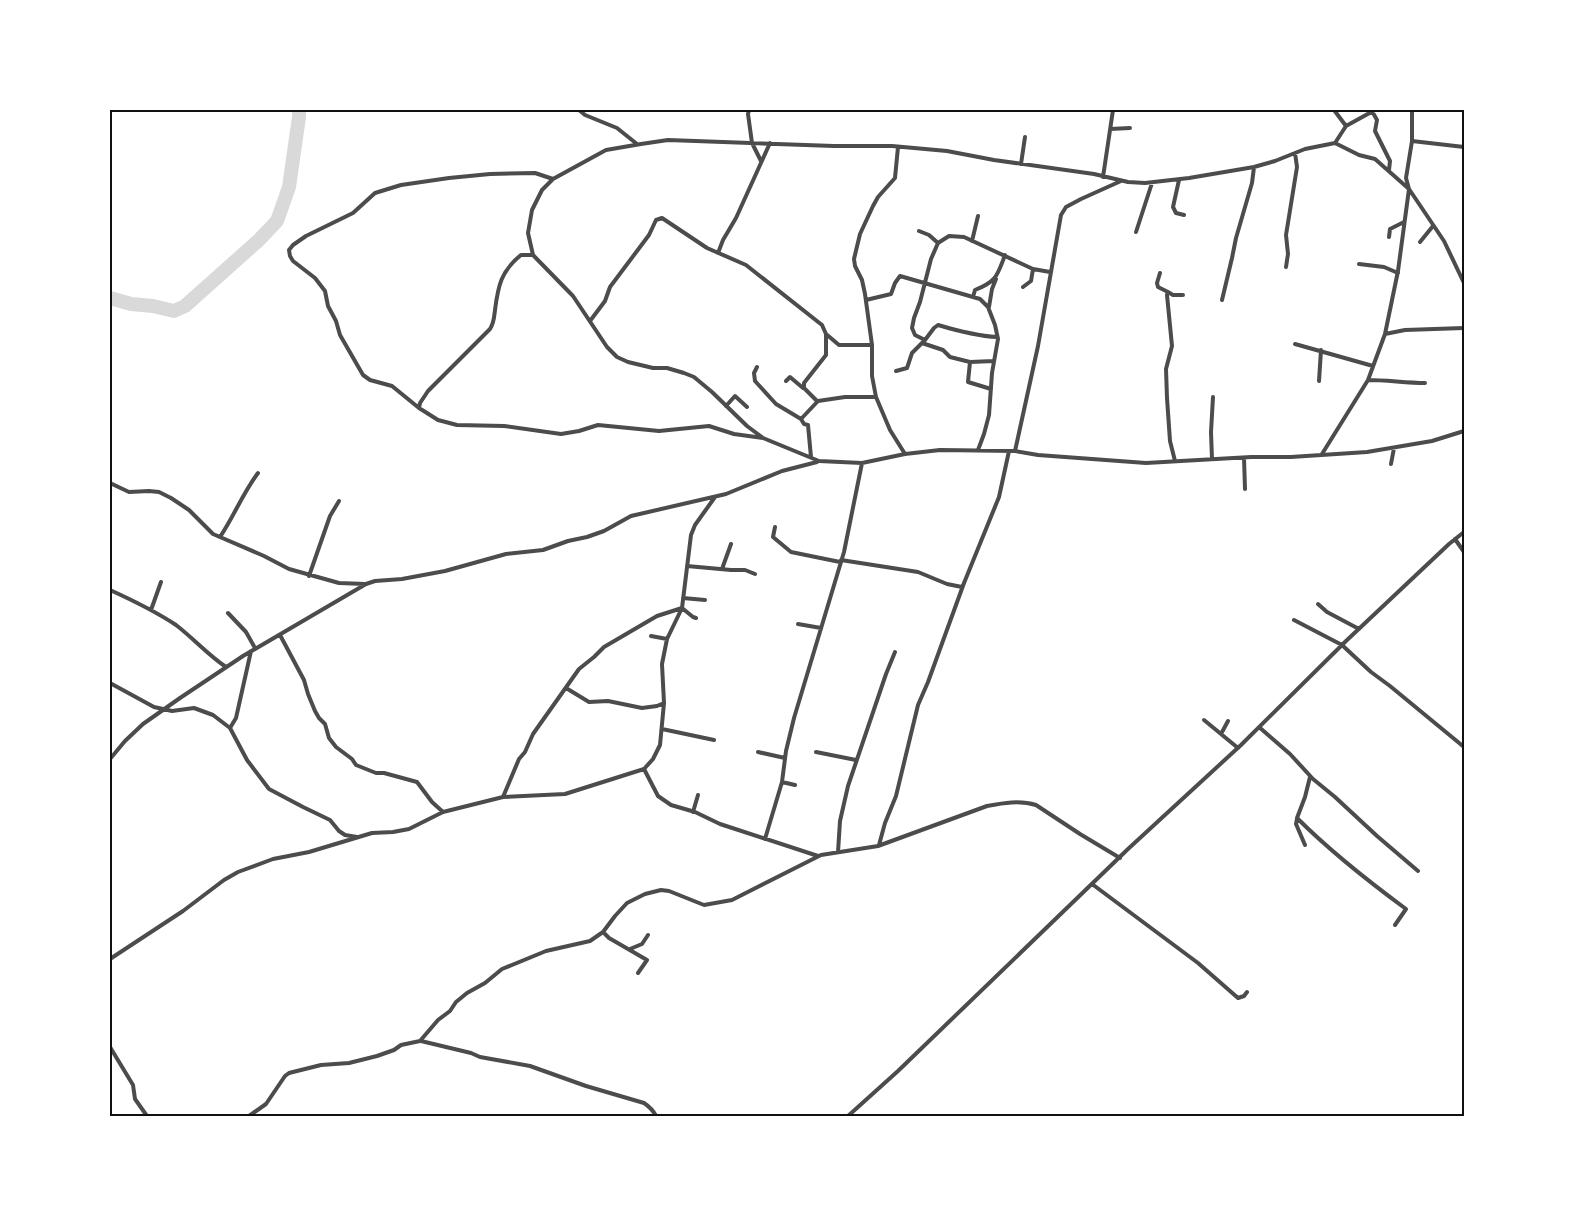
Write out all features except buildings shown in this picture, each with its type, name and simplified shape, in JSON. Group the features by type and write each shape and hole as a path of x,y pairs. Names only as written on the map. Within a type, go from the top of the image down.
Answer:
{"street":[{"path":"579,110 585,115 617,128 638,144"},
{"path":"749,110 752,142 761,162"},
{"path":"1104,177 1113,110"},
{"path":"1334,110 1346,126"},
{"path":"1335,143 1346,126 1373,110 1377,120 1375,131 1390,161 1389,171"},
{"path":"1322,454 1368,380 1385,334 1398,273 1409,189 1406,178 1412,141 1412,110"},
{"path":"1110,129 1130,128"},
{"path":"1021,164 1025,137"},
{"path":"819,461 763,438 747,426 705,385 684,373 667,368 653,368 616,357 573,296 533,255 528,233 531,210 542,190 553,179 606,150 668,140 947,150 1122,181 1152,183 1254,167 1305,149 1335,143 1375,159 1409,189 1444,242 1463,275 1464,283"},
{"path":"1412,141 1464,147"},
{"path":"718,253 770,143"},
{"path":"898,147 895,178 873,206 860,234 854,259 866,300 872,345 872,376 876,397 890,430 905,454"},
{"path":"1286,267 1288,254 1286,236 1297,167 1294,153"},
{"path":"1222,300 1254,167"},
{"path":"553,179 534,173 490,174 401,185 375,193 353,213 306,236 293,245 290,256 293,261 308,271 325,291 328,306 340,335 363,375 370,380 392,386 438,420 457,425 504,426 561,434 579,432 598,425 660,431 709,426 734,434 763,438"},
{"path":"1179,180 1173,207 1176,213 1184,216"},
{"path":"878,846 896,796 918,705 962,587 999,497 1038,346 1061,215 1066,207 1122,181"},
{"path":"1136,232 1152,183"},
{"path":"972,241 978,216"},
{"path":"590,321 605,302 610,286 649,235 656,220 662,218 706,248 746,265 822,325 826,334 826,355 804,383 804,388"},
{"path":"1389,237 1390,230 1405,222"},
{"path":"1420,242 1433,225"},
{"path":"919,231 929,235 938,243"},
{"path":"994,361 970,362 950,357 943,350 915,335 912,328 931,259 938,243 949,236 964,237 1033,269 1050,272"},
{"path":"419,408 428,391 494,323 497,294 505,271 521,255 533,255"},
{"path":"978,450 989,415 997,337 989,309 992,289 1005,255"},
{"path":"1359,264 1384,267 1398,273"},
{"path":"1023,286 1031,281 1033,269"},
{"path":"1160,273 1158,287 1173,295 1183,295"},
{"path":"866,300 891,294 900,276 980,299 989,309"},
{"path":"973,297 975,290 989,284 997,276"},
{"path":"1168,292 1172,346 1167,369 1167,398 1170,441 1175,461"},
{"path":"896,370 907,369 912,353 939,325 960,332 997,337"},
{"path":"1385,334 1405,330 1464,328"},
{"path":"826,334 839,345 872,345"},
{"path":"1295,344 1373,366"},
{"path":"1319,381 1321,350"},
{"path":"970,362 968,382 991,388"},
{"path":"757,367 753,373 755,381 776,404 801,419 808,426 811,458"},
{"path":"786,381 790,377 818,401"},
{"path":"1368,380 1425,383"},
{"path":"726,406 735,396 747,407"},
{"path":"801,419 818,401 846,397 876,397"},
{"path":"1212,459 1213,397"},
{"path":"110,483 129,492 159,492 189,510 213,534 289,569 339,583 366,584 445,571 506,554 543,550 604,531 632,516 726,494 782,471 819,461 862,463 905,454 940,450 1012,451 1038,456 1146,463 1291,457 1394,448 1432,441 1464,431"},
{"path":"1391,464 1394,448"},
{"path":"1244,458 1245,489"},
{"path":"765,838 782,782 794,718 841,561 862,463"},
{"path":"220,537 228,526 242,496 258,473"},
{"path":"110,959 183,911 224,880 238,872 273,859 309,852 372,833 409,829 443,812 503,797 565,794 644,769 653,759 660,745 664,702 662,663 667,639 682,608 691,535 695,525 715,497"},
{"path":"309,576 330,516 339,501"},
{"path":"775,527 773,537 791,552 918,572 947,584 962,587"},
{"path":"848,1116 1128,849 1238,748 1342,645 1464,532"},
{"path":"1455,539 1464,552"},
{"path":"722,569 731,544"},
{"path":"687,566 745,570 755,574"},
{"path":"151,610 161,582"},
{"path":"110,759 143,724 226,667 366,584"},
{"path":"110,590 151,610 176,626 226,667"},
{"path":"683,597 705,600"},
{"path":"1318,603 1327,612 1359,629"},
{"path":"682,608 696,618"},
{"path":"503,797 519,759 525,752 533,734 579,669 604,647 657,616 682,608"},
{"path":"228,613 246,632 253,650 236,718 230,728"},
{"path":"1294,620 1342,645 1371,672 1464,747"},
{"path":"798,624 821,628"},
{"path":"280,634 304,680 315,711 325,723 329,738 336,747 356,765 376,773 417,782 443,812"},
{"path":"651,636 667,639"},
{"path":"838,852 840,820 848,786 895,652"},
{"path":"110,683 154,707 171,711 198,709 213,715 230,728 247,760 269,789 330,820 345,835 359,837"},
{"path":"566,688 589,702 608,702 642,708 657,706 664,702"},
{"path":"1204,720 1238,748"},
{"path":"1221,734 1228,721"},
{"path":"1259,727 1418,871"},
{"path":"662,729 714,740"},
{"path":"758,752 785,758"},
{"path":"816,752 856,760"},
{"path":"644,769 658,796 670,805 819,856"},
{"path":"1305,845 1296,824 1311,776"},
{"path":"782,782 795,785"},
{"path":"693,812 698,795"},
{"path":"420,1041 456,1002 502,969 546,951 590,941 603,932 627,903 651,892 669,891 704,905 732,900 819,856 878,846 987,806 1002,803 1029,802 1048,811 1120,858"},
{"path":"1297,818 1369,882 1406,909 1395,925"},
{"path":"1092,884 1198,963 1238,998 1244,996 1246,992"},
{"path":"603,932 609,938 647,960 638,973"},
{"path":"629,950 642,944 648,935"},
{"path":"249,1116 266,1104 289,1073 321,1065 349,1063 394,1050 401,1045 420,1041 546,1071 644,1103 656,1116"},
{"path":"110,1047 134,1085 135,1099 147,1116"}],"waterway":[{"path":"110,298 174,311 185,306 259,240 277,221 289,187 299,110"}]}
